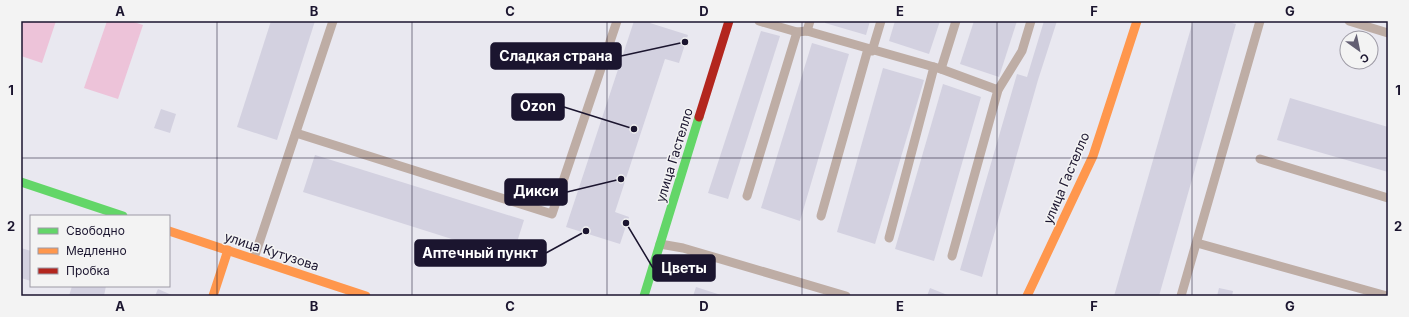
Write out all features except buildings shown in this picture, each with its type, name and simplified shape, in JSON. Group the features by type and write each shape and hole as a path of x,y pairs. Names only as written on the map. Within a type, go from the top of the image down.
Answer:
{"street":[{"name":"улица Гастелло","path":"644,296 729,21"},
{"name":"улица Гастелло","path":"1027,296 1093,156 1136,21"},
{"path":"21,182 121,215"},
{"name":"улица Кутузова","path":"170,231 366,296"},
{"path":"214,296 228,250"}],"lane":[{"path":"254,258 333,21"},
{"path":"296,133 552,214 617,21"},
{"path":"759,21 797,32 807,31 938,68 998,90"},
{"path":"807,31 810,21"},
{"path":"821,216 870,50 881,21"},
{"path":"888,238 938,68 956,21"},
{"path":"952,256 998,90 1022,51 1031,21"},
{"path":"1181,296 1260,21"},
{"path":"1349,21 1388,33"},
{"path":"746,196 797,32"},
{"path":"1260,159 1388,198"},
{"path":"1196,243 1387,296"},
{"path":"660,244 684,248 846,296"}],"shaded area":[{"path":"21,21 56,21 42,63 21,56"},
{"path":"107,21 131,21 143,25 118,99 84,88"}],"traffic: fast":[{"path":"644,296 699,117"},
{"path":"21,182 120,215"}],"traffic: slow":[{"path":"1027,296 1093,156 1137,21"},
{"path":"170,231 366,296"},
{"path":"213,296 228,250"}],"traffic: jam":[{"path":"699,117 729,21"}],"place":[{"name":"Сладкая страна","path":"685,42"},
{"name":"Ozon","path":"634,129"},
{"name":"Дикси","path":"621,179"},
{"name":"Цветы","path":"626,223"},
{"name":"Аптечный пункт","path":"586,231"}]}
